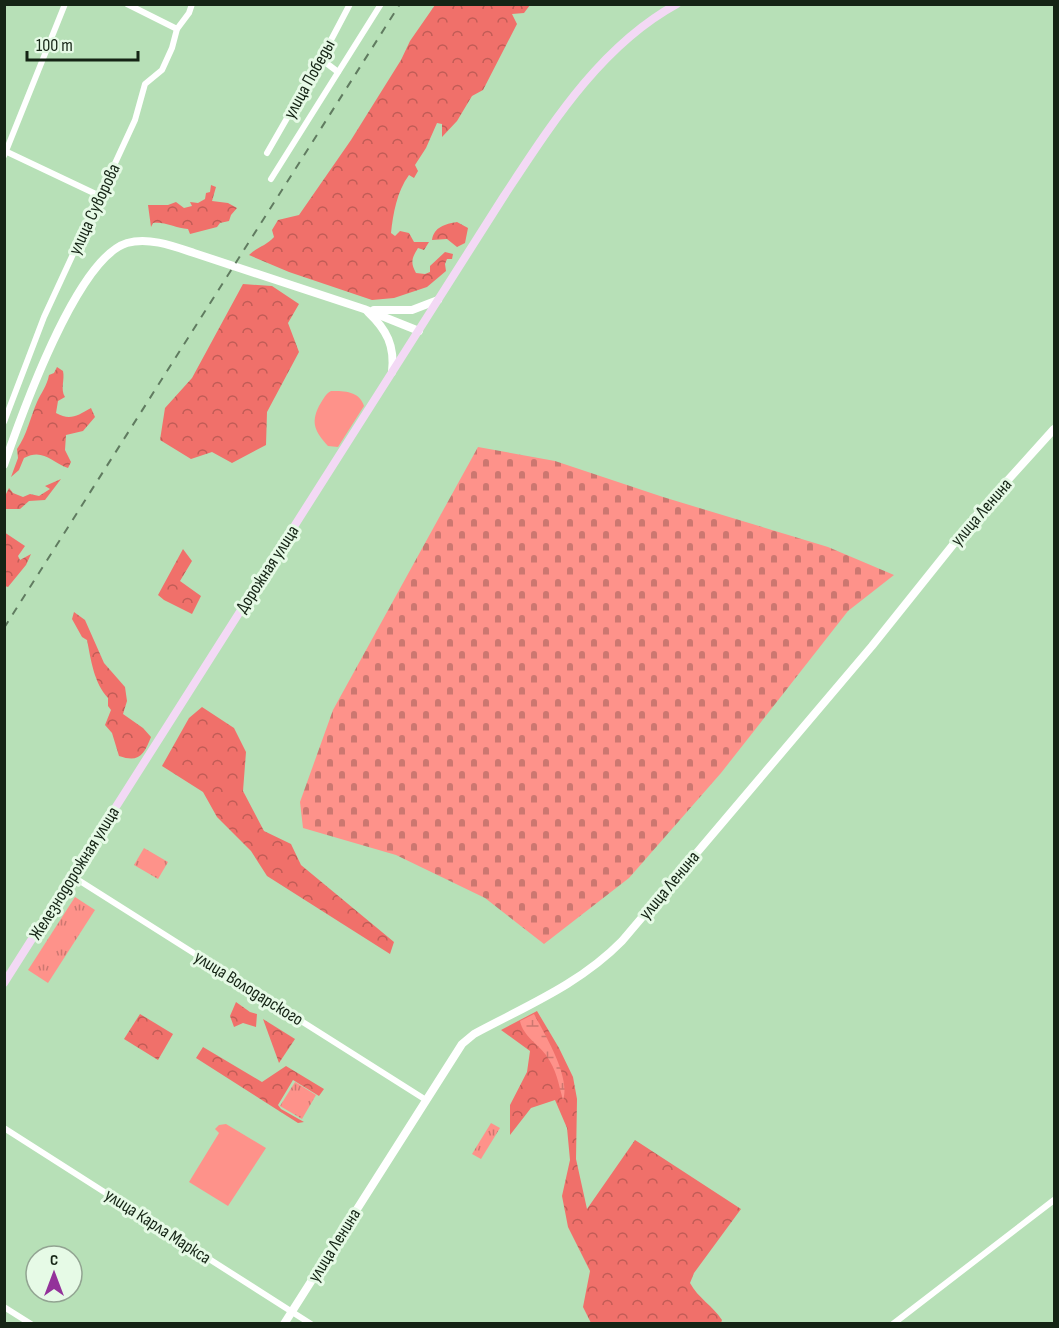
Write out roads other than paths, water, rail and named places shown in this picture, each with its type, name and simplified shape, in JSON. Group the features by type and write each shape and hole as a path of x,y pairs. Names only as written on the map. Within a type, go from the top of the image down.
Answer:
{"main road":[{"name":"Дорожная улица","path":"144,763 515,180 560,115 624,41 646,23 677,4"},
{"name":"Железнодорожная улица","path":"4,983 144,763"}],"street":[{"path":"65,4 5,153 100,196"},
{"path":"127,4 177,28"},
{"name":"улица Суворова","path":"4,422 44,317 135,120 145,84 162,70 172,48 177,28 189,13 192,4"},
{"name":"улица Победы","path":"267,153 350,4"},
{"path":"272,179 381,4"},
{"path":"321,59 338,72"},
{"path":"4,465 44,361 70,309 96,268 111,253 125,244 141,241 166,244 364,309 419,331"},
{"path":"364,309 412,310 439,300"},
{"path":"364,309 379,322 387,334 393,354 391,376"},
{"name":"улица Ленина","path":"284,1323 462,1044 474,1034 577,979 603,960 622,941 872,646 980,511 1054,429"},
{"name":"улица Володарского","path":"72,876 426,1100"},
{"name":"улица Карла Маркса","path":"4,1128 311,1323"},
{"path":"893,1323 1054,1200"},
{"path":"4,1307 31,1323"}],"railway":[{"path":"4,628 400,4"}]}
